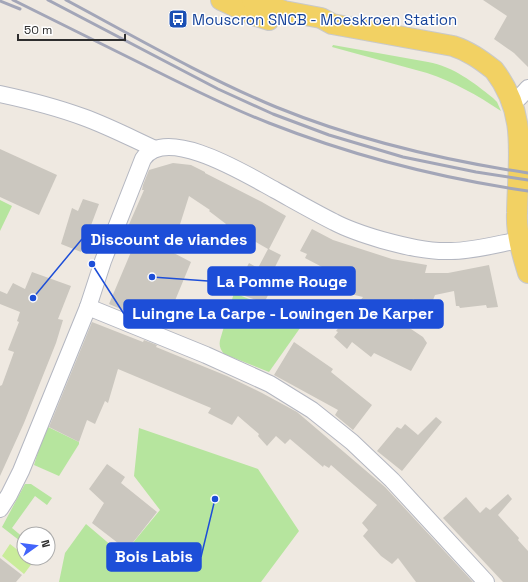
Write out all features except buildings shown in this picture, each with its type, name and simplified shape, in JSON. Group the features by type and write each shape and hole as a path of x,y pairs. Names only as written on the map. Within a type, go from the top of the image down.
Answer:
{"main road":[{"path":"221,0 253,15 292,26 308,28 332,24"},
{"path":"252,0 284,10 320,18 332,24 439,43 461,49 477,57 498,73 512,87 524,93 524,108 527,125 525,153 517,206 528,273"}],"street":[{"path":"0,94 47,105 76,114 155,149 176,148 209,156 342,226 384,240 425,249 452,251 522,231"},
{"path":"0,509 10,495 21,471 88,307 103,261 143,159 155,149"},
{"path":"88,307 206,355 270,384 312,410 352,442 392,480 486,582"}],"green space":[{"path":"333,45 428,62 446,67 455,71 493,98 497,102 501,111 447,80 427,73 332,47"},
{"path":"0,200 12,206 0,231"},
{"path":"234,293 305,321 269,372 224,354 221,349 220,340"},
{"path":"46,426 79,442 59,476 34,465"},
{"path":"139,428 258,469 299,531 261,582 59,582 65,553 86,524 126,558 127,550 160,510 134,476"},
{"path":"25,484 31,484 52,498 47,505 35,496 12,528 16,531 16,538 2,527"},
{"path":"10,544 16,549 16,566 30,566 24,574 2,556"}],"railway":[{"path":"13,0 207,96 253,117 301,135 364,156 462,180 528,191"},
{"path":"48,0 218,89 273,114 329,135 403,157 476,172 528,180"},
{"path":"66,0 223,83 307,119 400,148 464,162 528,173"},
{"path":"0,1 20,9"}],"place":[{"name":"Mouscron SNCB - Moeskroen Station","path":"178,19"},
{"name":"Luingne La Carpe - Lowingen De Karper","path":"92,264"},
{"name":"La Pomme Rouge","path":"152,277"},
{"name":"Discount de viandes","path":"33,298"},
{"name":"Bois Labis","path":"215,499"}]}
